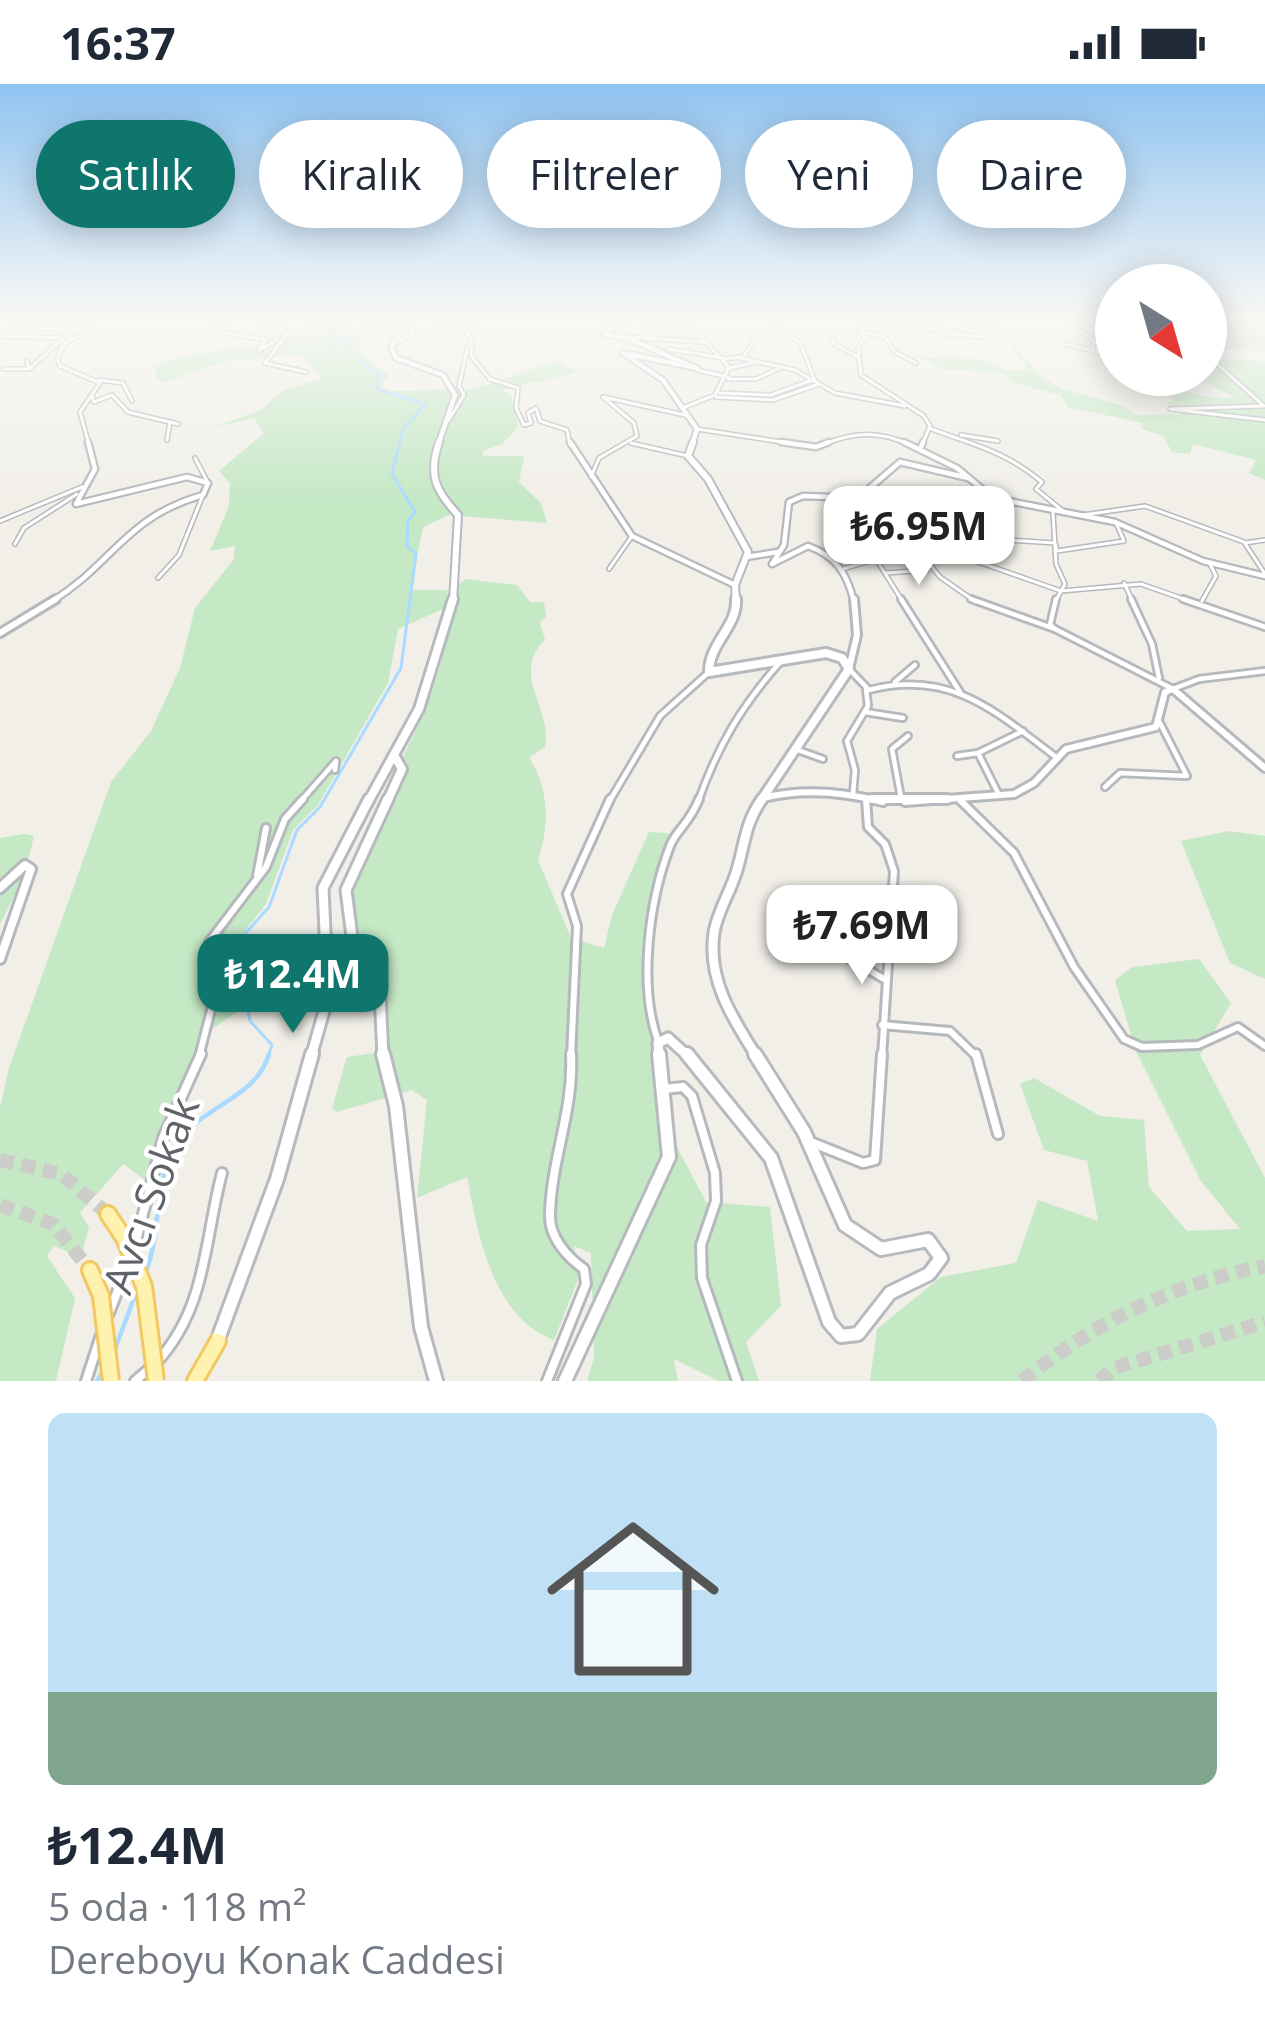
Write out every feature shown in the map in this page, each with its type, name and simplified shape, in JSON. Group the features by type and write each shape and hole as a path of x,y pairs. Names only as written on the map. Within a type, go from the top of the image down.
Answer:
{"main road":[{"path":"198,1381 218,1341 277,1179 328,997 331,969 320,930 322,893 334,858 395,757 441,658 455,581 458,515 436,491 431,476 455,394 448,381"},
{"path":"565,1381 594,1310 660,1186 673,1124 658,1043 668,1038 678,1043 771,1159 829,1322 841,1336 858,1334 890,1293 929,1274 941,1258 938,1246 928,1240 881,1249 863,1242 845,1225 808,1140 737,1030 714,970 714,931 737,871 746,822 849,669 842,658 826,653 709,671 709,654 737,611 735,585 746,557 745,544 688,456 697,429 662,381"},
{"path":"395,757 402,769 346,890 352,937 380,992 384,1067 396,1106 418,1307 436,1381"},
{"path":"108,1214 144,1286 156,1381"},
{"path":"90,1270 101,1296 111,1381"}],"street":[{"path":"14,544 24,528 79,491 95,469 80,412 98,381"},
{"path":"103,381 124,383 132,400"},
{"path":"445,425 464,394 461,381"},
{"path":"495,381 518,388 516,408 524,425 531,423 528,413 536,408 540,421 567,430 571,448 632,536 735,585"},
{"path":"718,395 727,381"},
{"path":"685,407 718,395 773,400 815,381 864,400 905,406"},
{"path":"867,381 924,416 929,428 921,447"},
{"path":"1236,381 1264,406 1170,409 1265,420"},
{"path":"92,396 94,401 112,395 128,412 178,424"},
{"path":"591,478 599,458 637,436 634,423 603,397 689,418"},
{"path":"167,440 170,422"},
{"path":"929,428 990,452 1006,452 1042,482 1036,489 1067,515"},
{"path":"697,429 815,447 848,434 872,432 921,447 998,500 1116,523 1210,563 1265,575"},
{"path":"956,436 974,433 998,441"},
{"path":"632,443 688,456"},
{"path":"195,458 208,483"},
{"path":"852,499 872,490 900,462 968,478"},
{"path":"79,491 79,505 188,477 208,483"},
{"path":"158,578 179,555 208,483"},
{"path":"0,521 79,491"},
{"path":"0,633 75,587 138,522 167,505 202,495"},
{"path":"853,794 847,741 865,712 866,689 849,669 858,628 843,569 818,548 808,546 781,564 772,564 780,553 789,502 803,496 852,499 867,506 863,529 874,558 960,692"},
{"path":"977,560 1002,513 998,500"},
{"path":"1077,516 1139,504 1245,544 1265,540"},
{"path":"1054,513 1057,550"},
{"path":"1057,550 1124,541 1116,523"},
{"path":"609,569 632,536"},
{"path":"991,539 1055,543 1065,584 1049,619 1055,629"},
{"path":"927,570 916,547 922,543 1061,592 1124,583 1202,601 1265,627"},
{"path":"1245,544 1265,575"},
{"path":"746,557 780,553"},
{"path":"843,569 874,558"},
{"path":"1202,601 1216,576 1210,563"},
{"path":"886,573 927,570 1019,619 1055,629 1160,679 1265,768"},
{"path":"1124,583 1152,644 1160,679"},
{"path":"658,1043 650,1018 650,938 667,853 671,841 690,824 716,749 738,710 782,660"},
{"path":"866,689 884,690 916,665"},
{"path":"1105,787 1120,773 1131,771 1165,778 1187,776 1160,723 1165,692 1199,679 1265,670"},
{"path":"547,1381 586,1284 584,1268 565,1256 549,1219 573,1097 570,1024 577,926 567,894 645,734 709,671"},
{"path":"895,682 986,700 1056,757"},
{"path":"865,712 903,718"},
{"path":"759,799 788,792 853,794 902,803 999,796 1024,790 1056,757 1096,739 1141,732 1160,723"},
{"path":"957,756 978,753 1023,730"},
{"path":"902,803 892,749 908,736"},
{"path":"792,748 823,759"},
{"path":"978,753 999,796"},
{"name":"Avcı Sokak","path":"86,1381 145,1222 163,1138 208,1038 212,1006 205,970 209,943 256,882 285,819 336,760 335,770"},
{"path":"808,1140 863,1163 875,1160 894,871 886,844 868,827 866,799"},
{"path":"960,800 1014,853 1074,967 1124,1039 1142,1047 1198,1045 1228,1027 1238,1027 1265,1046"},
{"name":"Avcı Sokak","path":"256,882 266,828"},
{"path":"0,888 25,865 31,869 0,958"},
{"path":"816,920 813,937 884,979"},
{"path":"881,1025 951,1031 964,1040 978,1056 998,1134"},
{"path":"664,1090 683,1088 692,1096 710,1152 716,1201 701,1245 702,1277 711,1319 737,1381"},
{"path":"135,1381 183,1337 194,1315 210,1255 213,1198 222,1173"}],"green space":[{"path":"317,381 386,381 380,388 392,391 474,389 499,381 542,381 503,390 511,396 519,426 502,444 483,451 483,456 524,456 519,482 541,503 547,523 449,515 423,527 410,590 448,590 443,609 398,629 388,683 318,805 293,830 266,904 229,951 241,1009 206,1033 147,1181 123,1164 80,1213 89,1227 81,1257 54,1246 47,1256 75,1298 56,1381 0,1381 0,1108 8,1071 111,782 151,731 180,668 195,608 234,559 235,546 210,551 229,506 230,483 219,471 264,433 254,418 215,427 261,410 283,390"},
{"path":"1011,381 1047,381 1121,405 1136,415 1185,414 1166,403 1175,400 1169,396 1235,398 1227,394 1227,381 1265,381 1265,480 1249,473 1256,460 1193,444 1190,454 1172,452 1163,436 1142,429 1143,423 1068,407 1060,395"},
{"path":"466,579 517,585 530,602 544,602 546,617 540,623 545,639 535,653 531,679 546,732 545,747 529,758 541,781 546,807 538,860 571,938 604,948 612,915 649,832 669,833 650,937 657,1109 706,1202 770,1207 781,1306 746,1342 759,1381 719,1381 674,1359 678,1381 587,1381 594,1358 591,1253 574,1246 579,1277 554,1340 533,1329 516,1313 491,1271 467,1177 417,1198 427,1100 412,1090 337,1112 332,1108 347,1057 390,1051 387,991 356,930 354,892 358,869 379,838 390,800 407,774 403,756 431,694 459,584"},
{"path":"1229,831 1265,836 1265,979 1230,963 1181,841"},
{"path":"34,836 24,877 0,924 0,838"},
{"path":"1199,959 1231,1003 1200,1055 1265,1178 1265,1381 870,1381 877,1329 941,1277 1016,1263 1038,1200 1098,1221 1087,1161 1044,1150 1020,1084 1034,1078 1100,1116 1144,1120 1149,1187 1187,1231 1240,1229 1201,1181 1136,1051 1115,980 1132,967"}],"waterway":[{"path":"269,1054 272,1045 250,1021 234,946 269,907 297,830 320,807 401,668 416,554 407,546 408,520 415,512 392,474 403,429 425,404 377,389 378,381"},
{"path":"146,1271 172,1152 194,1124 251,1083 269,1054"},
{"path":"113,1354 139,1285"},
{"path":"97,1381 105,1368"}],"tunnel":[{"path":"0,1160 61,1174 108,1214"},
{"path":"0,1205 53,1224 90,1270"},
{"path":"1022,1381 1078,1340 1136,1308 1198,1284 1265,1266"},
{"path":"1099,1381 1114,1368 1265,1322"}]}
